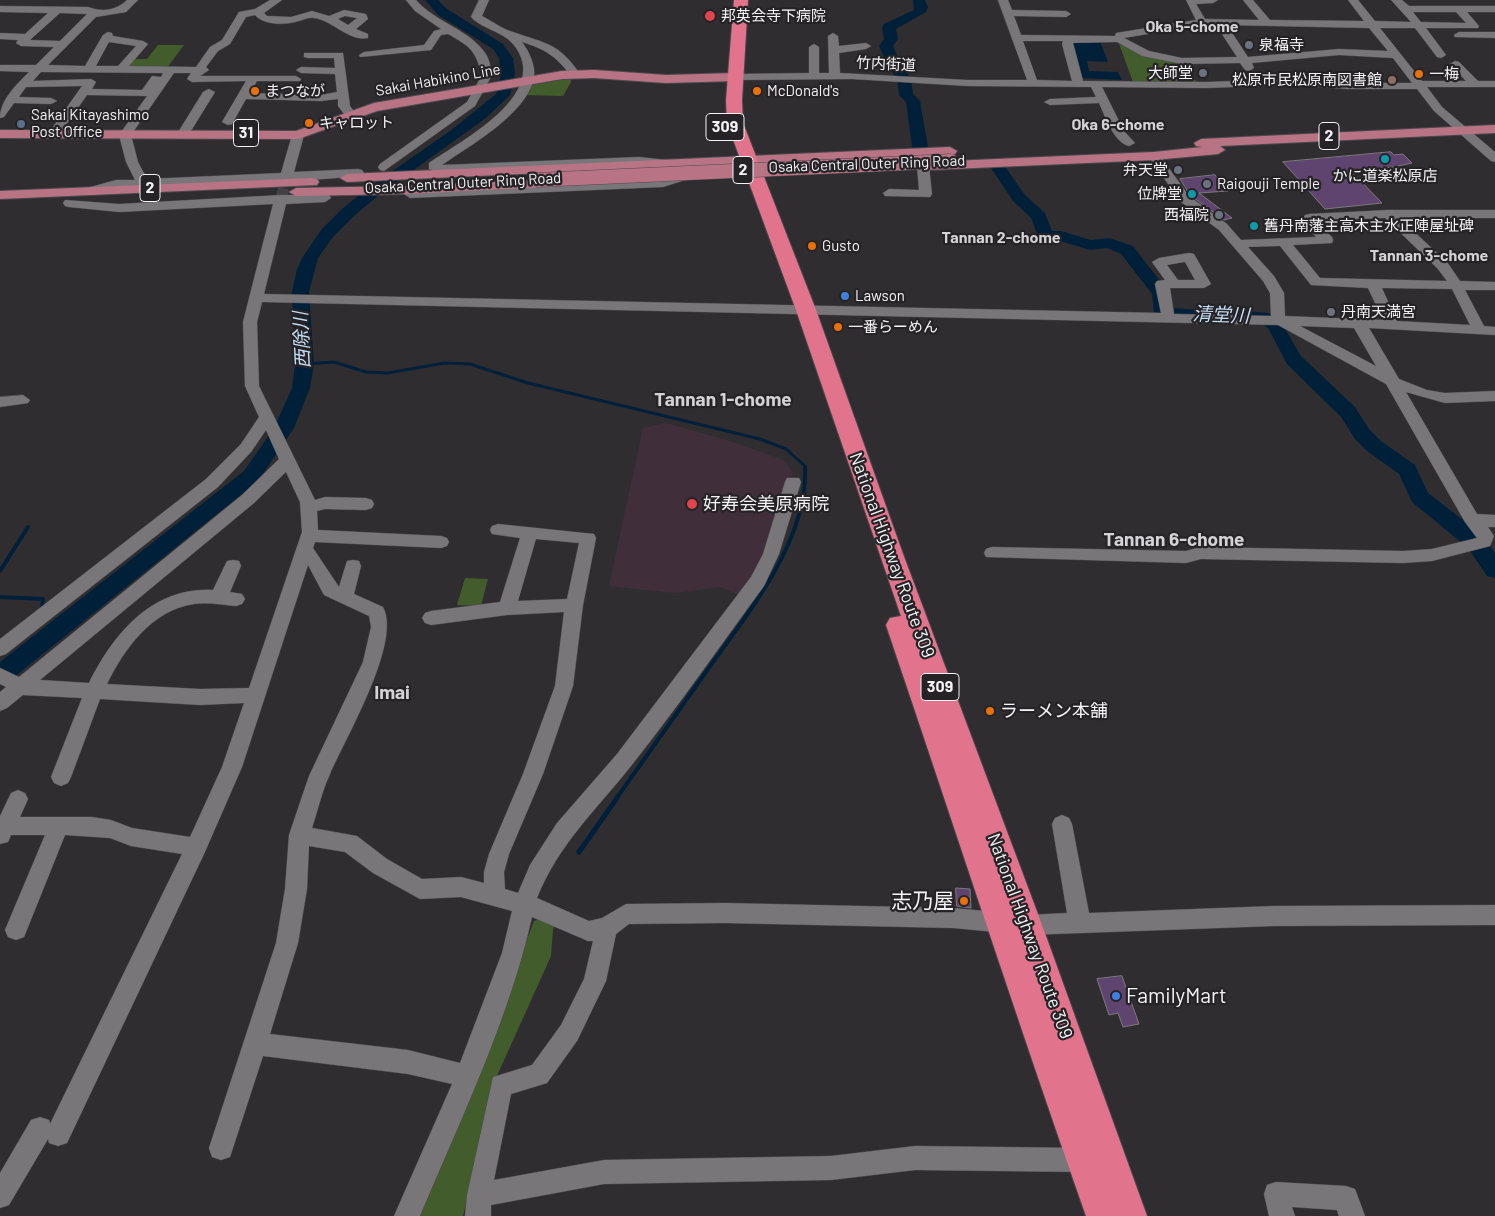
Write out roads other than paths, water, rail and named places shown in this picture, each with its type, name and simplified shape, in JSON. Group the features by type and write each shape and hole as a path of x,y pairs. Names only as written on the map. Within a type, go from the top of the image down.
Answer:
{"highway":[{"name":"National Highway Route 309","path":"730,77 732,0"},
{"name":"National Highway Route 309","path":"741,0 730,77 722,114 746,167 1015,924 1129,1216"},
{"name":"National Highway Route 309","path":"1015,924 1043,1048 1104,1216"}],"main road":[{"name":"Sakai Habikino Line","path":"0,134 298,135 397,102 575,74 666,79 730,77"},
{"name":"Osaka Central Outer Ring Road","path":"407,185 536,177 1158,150 1495,129"},
{"name":"Osaka Central Outer Ring Road","path":"950,158 1495,139"},
{"path":"292,182 366,179 407,185 681,177 746,167 1129,144 1158,150"},
{"path":"292,182 366,179 407,185 663,164 746,167 923,166 1158,150 1218,150"},
{"name":"2","path":"0,196 292,182"},
{"name":"2","path":"0,206 69,203 292,182"}],"street":[{"path":"0,114 23,84 93,14 122,10 132,0"},
{"path":"277,0 258,12 243,14 226,42 214,49 201,70 192,79 253,78 340,71"},
{"path":"366,179 471,104 483,89 486,75 483,57 472,46 422,15 411,0"},
{"path":"484,0 476,16 517,41 523,51 529,70 517,100 499,118 436,167 639,160 663,164"},
{"path":"1003,0 1006,13 1033,83"},
{"path":"1058,0 1072,25"},
{"path":"1202,22 1190,1 1214,0"},
{"path":"1248,0 1268,24"},
{"path":"1353,0 1438,109 1471,140 1495,158"},
{"path":"1396,0 1406,9 1441,55"},
{"path":"0,8 88,10 93,14"},
{"path":"1406,9 1494,10"},
{"path":"1431,9 1450,35"},
{"path":"57,10 21,43 63,44"},
{"path":"1118,39 1120,36 1129,33 1202,22 1474,26 1460,10"},
{"path":"258,12 264,19 292,20 312,14 330,19 348,30 364,36"},
{"path":"330,19 344,13 362,16 363,19 348,30"},
{"path":"1006,13 1072,25 1098,40"},
{"path":"1219,22 1260,82"},
{"path":"1294,24 1303,37"},
{"path":"1017,38 1072,25"},
{"path":"364,55 427,48 438,33 448,31"},
{"path":"507,34 547,46 566,62 575,74"},
{"path":"1426,35 1495,35"},
{"path":"0,36 27,38"},
{"path":"88,70 107,36 143,44 120,70"},
{"path":"833,36 835,76"},
{"path":"1396,55 1339,52 1244,61 1182,60 1146,54 1118,39 1069,40 1067,44 1078,83 1213,85 1260,82 1348,86 1495,84"},
{"path":"834,50 866,46"},
{"path":"814,47 814,76"},
{"path":"287,96 309,54 339,55 344,106 351,116"},
{"path":"1455,64 1475,84"},
{"path":"0,68 201,70"},
{"path":"54,134 100,70"},
{"path":"23,84 145,93 165,71"},
{"path":"142,182 132,162 124,135 165,71"},
{"name":"竹内街道","path":"730,77 835,76 967,83 1078,83"},
{"path":"228,122 253,78"},
{"path":"1094,83 1119,132 1129,144"},
{"path":"183,134 209,92"},
{"path":"242,96 320,98 343,95"},
{"path":"10,100 51,101"},
{"path":"1050,102 1102,100"},
{"path":"91,191 116,184 142,182 292,182 298,135"},
{"path":"1158,150 1185,199 1196,209 1223,227 1265,274 1277,293 1271,320"},
{"path":"889,193 926,194 923,166"},
{"path":"69,203 120,208 325,198"},
{"path":"0,1196 49,1131 108,1035 197,847 232,767 306,542 308,507 252,386 250,322 281,200"},
{"path":"1238,244 1326,240 1307,221 1310,218 1388,214 1495,214"},
{"path":"1388,214 1442,265 1456,286 1479,329"},
{"path":"1283,241 1316,282 1495,286"},
{"path":"1168,314 1162,284 1174,284"},
{"path":"1373,284 1392,325"},
{"path":"256,298 797,309 1168,314 1495,331"},
{"path":"1271,320 1394,382 1424,394 1445,398 1494,398"},
{"path":"992,553 1186,557 1201,553 1403,557 1432,555 1476,545 1486,536 1473,521 1359,324"},
{"path":"0,402 23,400"},
{"path":"0,649 212,482 246,448 268,420"},
{"path":"0,703 12,682 248,499 287,460"},
{"path":"407,1216 466,1076 513,953 524,905 537,872 564,829 624,760 758,581 771,554 793,482"},
{"path":"308,507 325,502 366,504"},
{"path":"1473,521 1495,521"},
{"path":"495,896 494,872 499,854 533,774 564,686 574,605 588,538 498,530"},
{"path":"507,608 530,533"},
{"path":"306,542 441,542"},
{"path":"221,1148 287,943 296,889 299,836 319,776 372,662 380,628 377,612 330,590 306,542"},
{"path":"61,776 108,661 117,646 145,620 163,607 190,598 227,598 234,566"},
{"path":"345,596 353,566"},
{"path":"431,618 507,608 574,605"},
{"path":"12,682 200,697 255,696"},
{"path":"2,830 18,799"},
{"path":"1062,824 1080,924"},
{"path":"16,930 59,826"},
{"path":"2,830 92,826 111,829 131,837 197,847"},
{"path":"299,836 350,843 380,866 420,889 461,887 524,905 588,931 606,928 626,914 726,912 953,918 1015,924 1080,924 1274,916 1495,915"},
{"path":"606,928 595,981 569,1033 539,1075 501,1085 478,1206 604,1172 831,1168 915,1158 1084,1160"},
{"path":"256,1044 408,1062 466,1076"},
{"path":"1282,1216 1276,1194 1346,1198 1352,1216"}],"water":[{"path":"1100,41 1108,62 1087,61 1089,71 1118,72 1122,80 1081,78 1070,45 1073,42"}],"waterway":[{"name":"西除川","path":"0,675 251,476 284,428 297,402 301,388 304,365 300,292 305,269 310,258 327,234 349,212 400,172 455,135 503,95 508,74 506,58 498,47 486,37 443,12 431,0"},
{"name":"清堂川","path":"919,0 922,7 920,12 889,27 891,39 886,46 896,68 904,78 906,95 913,101 920,147"},
{"name":"清堂川","path":"999,168 1019,198 1039,216 1045,236 1061,236 1090,245 1109,243 1127,250 1161,294 1163,313 1210,315"},
{"name":"清堂川","path":"1247,316 1262,316 1274,324 1294,360 1348,412 1362,434 1374,446 1408,470 1419,497 1476,542 1495,570"},
{"path":"304,364 334,362 366,372 388,373 444,363 470,364 528,383 760,439 786,449 805,468"},
{"path":"616,799 739,626 772,576 786,550 797,523 803,496 805,468"},
{"path":"0,571 28,527"},
{"path":"0,597 43,599 42,609"},
{"path":"579,852 617,798"}],"tunnel":[{"path":"462,192 465,168"},
{"path":"281,199 286,178"}],"place":[{"name":"邦英会寺下病院","path":"710,16"},
{"name":"泉福寺","path":"1249,45"},
{"name":"大師堂","path":"1203,73"},
{"name":"一梅","path":"1419,74"},
{"name":"松原市民松原南図書館","path":"1392,80"},
{"name":"まつなが","path":"255,91"},
{"name":"McDonald's","path":"757,91"},
{"name":"キャロット","path":"309,123"},
{"name":"Sakai Kitayashimo Post Office","path":"21,124"},
{"name":"かに道楽松原店","path":"1385,159"},
{"name":"弁天堂","path":"1178,170"},
{"name":"Raigouji Temple","path":"1207,184"},
{"name":"位牌堂","path":"1192,194"},
{"name":"西福院","path":"1219,215"},
{"name":"舊丹南藩主高木主水正陣屋址碑","path":"1254,226"},
{"name":"Gusto","path":"812,246"},
{"name":"Lawson","path":"845,296"},
{"name":"丹南天満宮","path":"1331,312"},
{"name":"一番らーめん","path":"838,327"},
{"name":"好寿会美原病院","path":"692,504"},
{"name":"ラーメン本舗","path":"990,711"},
{"name":"志乃屋","path":"964,901"},
{"name":"FamilyMart","path":"1116,996"}],"district":[{"name":"Oka 5-chome","path":"1192,27"},
{"name":"Oka 6-chome","path":"1118,125"},
{"name":"Tannan 2-chome","path":"1001,238"},
{"name":"Tannan 3-chome","path":"1429,256"},
{"name":"Tannan 1-chome","path":"723,400"},
{"name":"Tannan 6-chome","path":"1174,540"},
{"name":"Imai","path":"392,693"}]}
